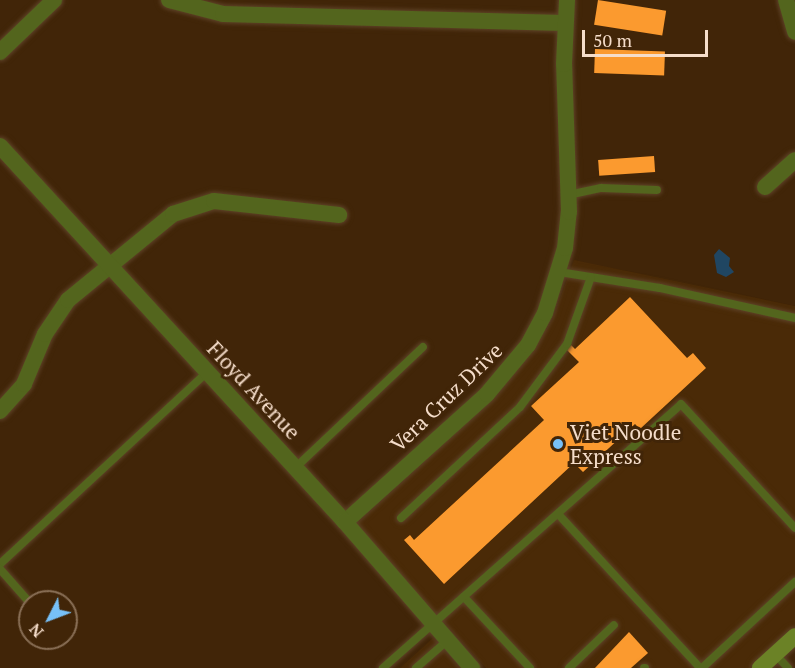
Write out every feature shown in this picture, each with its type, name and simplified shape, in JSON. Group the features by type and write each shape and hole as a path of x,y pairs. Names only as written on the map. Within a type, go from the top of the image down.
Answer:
{"main road":[{"path":"760,668 795,636"}],"street":[{"path":"0,52 54,0"},
{"path":"169,0 223,14 277,8 564,23"},
{"name":"Vera Cruz Drive","path":"345,522 512,367 545,313 565,248 568,195 564,23 567,0"},
{"path":"786,0 795,32"},
{"name":"Floyd Avenue","path":"0,146 345,522 472,668"},
{"path":"765,187 795,160"},
{"path":"0,411 24,384 55,316 108,265 173,214 197,203 214,201 339,215"}],"lane":[{"path":"568,195 601,188 657,190"},
{"path":"559,272 660,288 795,318"},
{"path":"401,518 520,407 567,344 591,277"},
{"path":"295,468 423,347"},
{"path":"0,564 207,372"},
{"path":"383,668 559,515 681,404 795,528"},
{"path":"559,515 700,668 795,582"},
{"path":"0,569 19,590"},
{"path":"464,597 530,668"},
{"path":"569,668 614,625"},
{"path":"416,668 447,641"},
{"path":"775,654 788,668"}],"shaded area":[{"path":"574,260 795,306 795,626 750,668 486,668 355,525 496,397 552,321"},
{"path":"433,638 459,668 400,668"}],"water":[{"path":"719,249 730,258 729,266 734,272 726,277 717,273 714,255"}],"building":[{"path":"598,0 666,11 662,35 594,25"},
{"path":"595,49 665,51 664,75 594,73"},
{"path":"654,156 655,172 599,176 598,160"},
{"path":"630,297 687,358 693,353 706,368 640,429 635,424 583,472 574,463 444,584 404,540 410,535 414,540 544,420 531,406 579,362 566,349 571,345 575,349"},
{"path":"629,632 648,653 631,668 595,668"}],"place":[{"name":"Viet Noodle Express","path":"558,444"}]}
